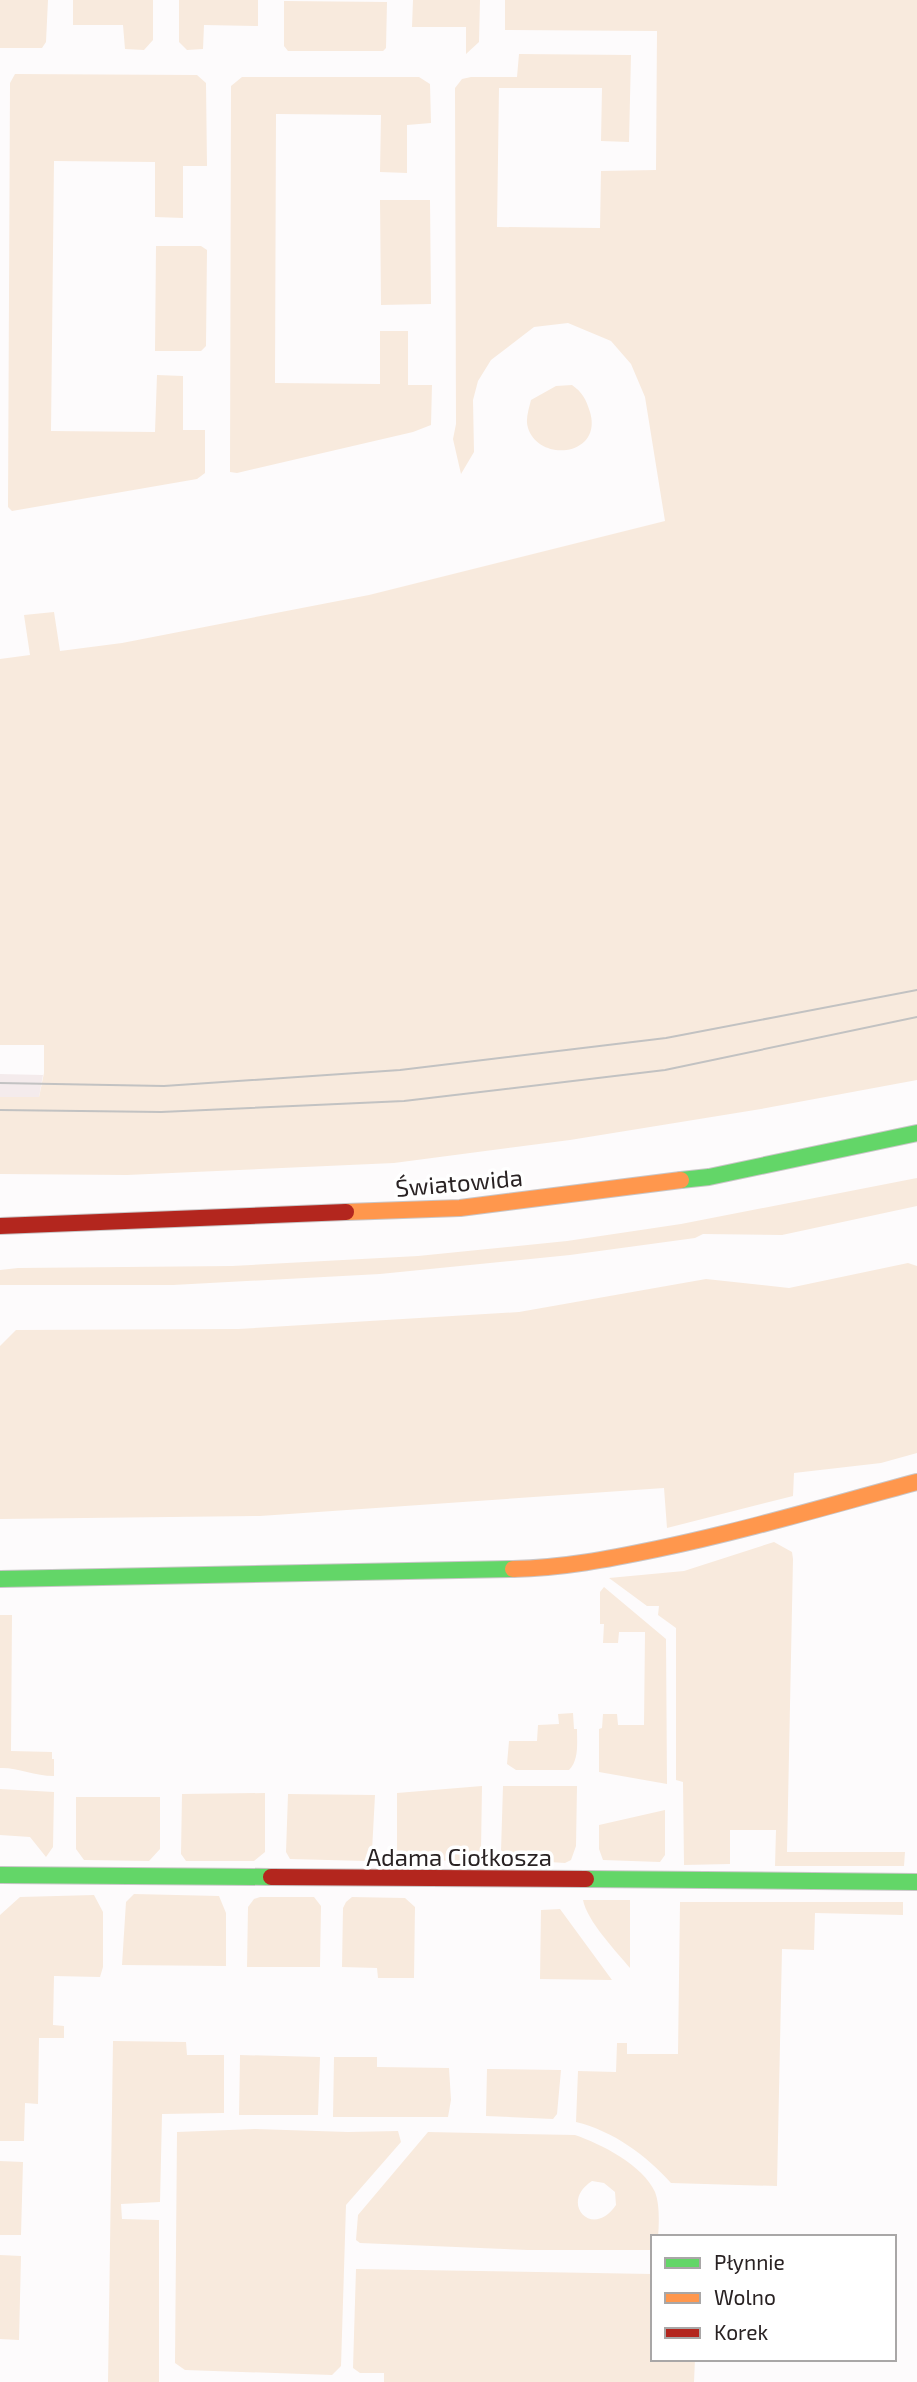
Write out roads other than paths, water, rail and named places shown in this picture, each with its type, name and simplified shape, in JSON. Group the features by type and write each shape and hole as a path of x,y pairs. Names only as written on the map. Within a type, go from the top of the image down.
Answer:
{"street":[{"name":"Światowida","path":"0,1226 460,1208 709,1177 917,1133"},
{"path":"0,1579 547,1568 587,1563 709,1538 915,1483"},
{"name":"Adama Ciołkosza","path":"0,1875 917,1882"}],"tram line":[{"path":"0,1083 164,1086 400,1070 666,1038 917,990"},
{"path":"0,1110 161,1112 404,1101 665,1070 917,1017"}]}
